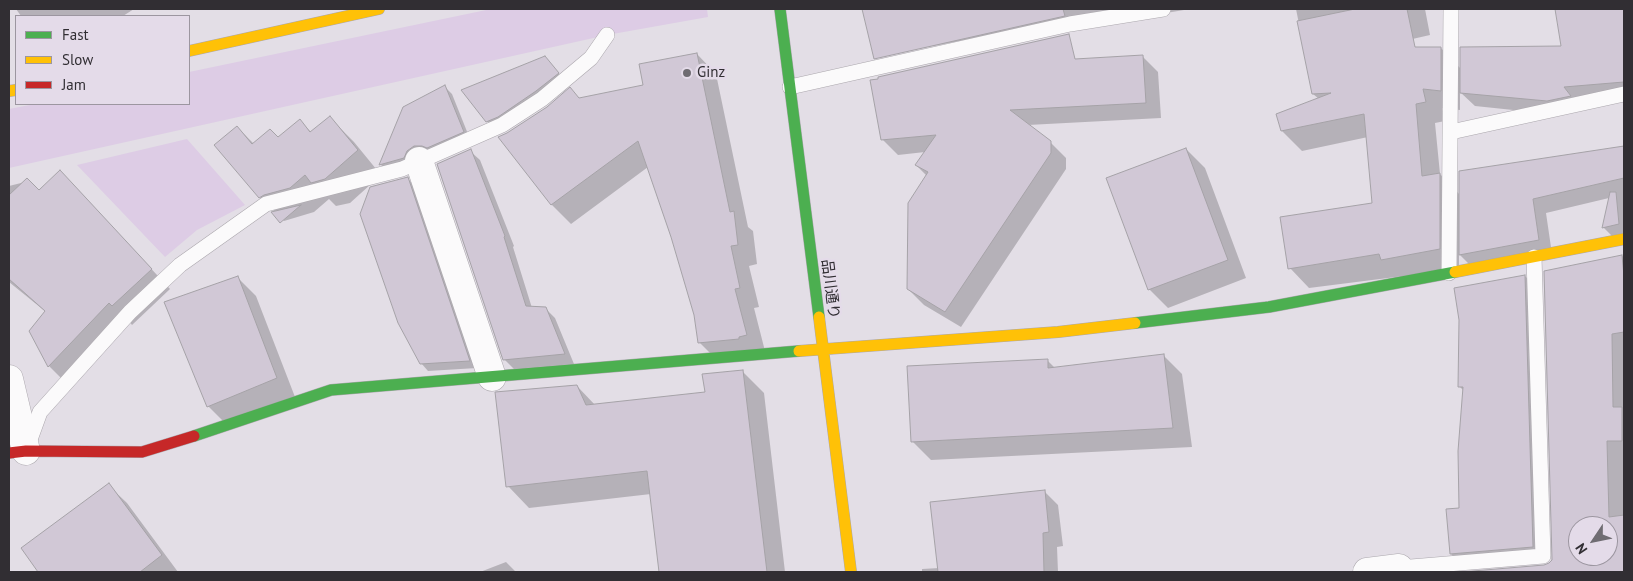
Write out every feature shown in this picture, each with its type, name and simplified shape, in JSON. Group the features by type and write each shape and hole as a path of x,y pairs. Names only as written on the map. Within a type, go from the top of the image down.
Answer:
{"street":[{"path":"190,51 380,9"},
{"name":"品川通り","path":"780,9 851,572"},
{"path":"419,161 492,377"},
{"path":"9,379 17,452 142,452 242,421 330,390 775,352 1058,332 1269,307 1534,258 1624,239"},
{"path":"1367,572 1400,568"}],"lane":[{"path":"790,87 1070,24 1163,9"},
{"path":"1449,273 1452,9"},
{"path":"17,452 40,412 130,312 180,265 266,204 402,169 502,126 542,98 591,58 607,35"},
{"path":"1451,132 1624,94"},
{"path":"1400,568 1543,556 1534,258"}],"shaded area":[{"path":"491,9 707,9 708,17 607,35 9,168 9,109 30,105 190,105 190,72"},
{"path":"187,139 245,205 197,230 165,257 77,165"}],"building":[{"path":"862,9 1063,9 1065,16 874,59"},
{"path":"1355,9 1407,9 1415,47 1441,47 1441,91 1423,89 1426,102 1416,104 1422,176 1440,173 1440,249 1381,260 1379,254 1288,269 1280,217 1372,203 1364,114 1281,131 1276,114 1331,93 1312,94 1297,21"},
{"path":"1555,9 1624,9 1624,82 1564,87 1571,96 1547,101 1460,93 1460,47 1561,46"},
{"path":"1069,34 1075,59 1143,55 1146,103 1010,110 1051,141 1051,153 945,312 907,289 908,203 928,172 915,165 936,135 881,140 870,80"},
{"path":"697,53 730,212 734,211 738,245 731,246 740,288 735,289 747,335 739,337 739,339 698,343 694,315 671,237 638,141 551,205 498,137 547,107 570,87 579,98 643,85 639,64"},
{"path":"545,56 559,73 498,117 486,122 461,90"},
{"path":"445,85 464,132 427,148 414,146 407,151 404,158 379,165 403,107"},
{"path":"330,116 358,150 325,179 311,183 305,175 290,188 259,198 214,145 237,126 252,144 270,129 278,137 300,119 310,132"},
{"path":"1624,146 1624,178 1533,199 1539,240 1459,255 1459,171"},
{"path":"1186,148 1228,260 1148,290 1106,178"},
{"path":"471,149 505,236 526,306 546,307 565,354 503,360 437,164"},
{"path":"60,170 152,269 112,306 109,303 48,367 29,331 45,311 9,279 9,195 27,178 39,190"},
{"path":"408,177 470,361 420,364 398,323 360,214 370,187"},
{"path":"1610,192 1616,192 1619,224 1602,228"},
{"path":"301,205 280,223 271,212"},
{"path":"1622,255 1624,332 1612,334 1613,407 1622,407 1622,441 1607,441 1609,516 1568,516 1568,566 1618,566 1616,516 1624,515 1624,572 1461,572 1544,565 1552,560 1544,271"},
{"path":"1525,275 1533,547 1450,554 1446,509 1459,508 1458,451 1463,387 1458,387 1459,320 1454,288"},
{"path":"238,276 277,378 207,407 164,302"},
{"path":"1164,354 1173,428 911,442 907,366 1048,359 1048,368"},
{"path":"743,370 767,572 659,572 647,471 506,487 495,392 577,385 586,405 705,392 702,374"},
{"path":"109,483 162,555 140,572 38,572 21,548"},
{"path":"1045,490 1049,532 1043,533 1044,572 938,572 930,502"}],"traffic: fast":[{"path":"780,9 819,317"},
{"path":"1135,323 1269,307 1455,272"},
{"path":"194,436 331,390 799,351"}],"traffic: slow":[{"path":"190,51 379,9"},
{"path":"9,91 15,90"},
{"path":"1455,272 1624,239"},
{"path":"819,317 851,572"},
{"path":"799,351 1058,332 1135,323"}],"traffic: jam":[{"path":"9,453 26,451 142,452 194,436"}],"place":[{"name":"Ginz","path":"687,73"}]}
